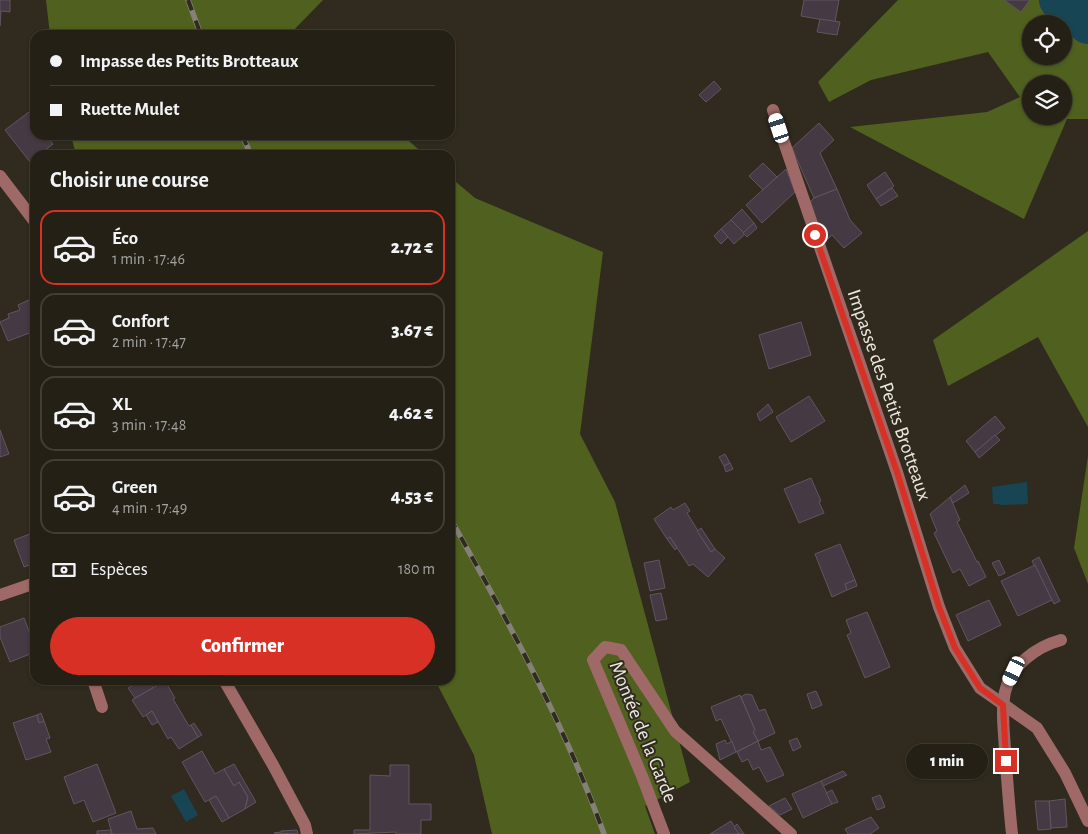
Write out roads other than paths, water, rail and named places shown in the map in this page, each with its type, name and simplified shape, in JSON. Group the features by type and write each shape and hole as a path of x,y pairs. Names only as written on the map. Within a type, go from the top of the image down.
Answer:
{"street":[{"name":"Impasse des Petits Brotteaux","path":"773,110 897,472 942,615 955,648 980,688 1037,728 1065,773 1088,821"},
{"path":"0,176 30,215"},
{"path":"0,595 30,585"},
{"path":"1012,834 1003,705 1005,691 1014,671 1030,655 1047,644 1061,640"},
{"name":"Montée de la Garde","path":"664,834 642,776 593,660 605,647 621,650 675,731 791,834"},
{"path":"95,685 102,708"},
{"path":"227,685 273,765 305,825 307,834"}],"water":[{"path":"1027,482 1028,504 993,504 992,487"},
{"path":"184,789 198,815 186,822 171,796"}],"waterway":[{"path":"1059,0 1088,24"}],"railway":[{"path":"188,0 199,30"},
{"path":"244,140 249,150"},
{"path":"455,527 514,634 553,712 604,834"}]}
